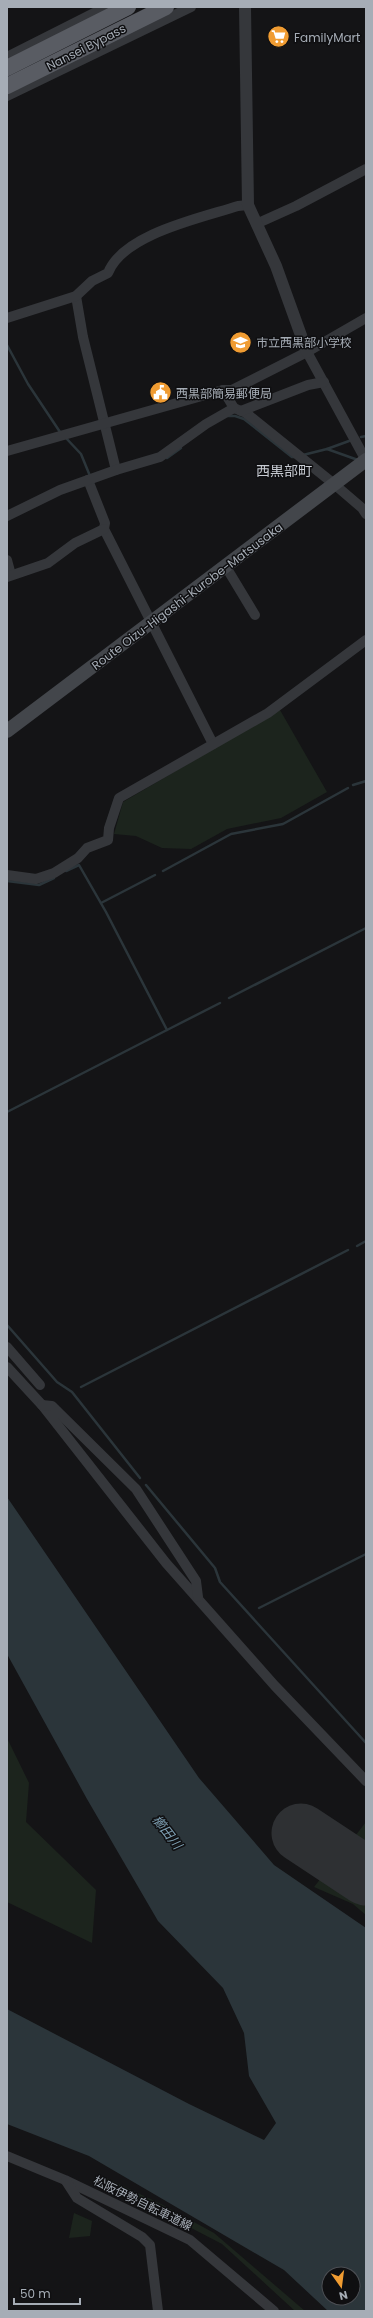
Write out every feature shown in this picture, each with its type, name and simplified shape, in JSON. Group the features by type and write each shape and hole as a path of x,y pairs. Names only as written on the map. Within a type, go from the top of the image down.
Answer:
{"highway":[{"name":"Nansei Bypass","path":"7,68 128,7"},
{"name":"Nansei Bypass","path":"7,86 166,7"}],"main road":[{"name":"Route Oizu-Higashi-Kurobe-Matsusaka","path":"7,731 151,624 365,459"}],"street":[{"path":"7,57 106,7"},
{"path":"7,96 191,7"},
{"path":"245,7 248,205 276,266 307,352 365,459"},
{"path":"256,224 296,206 366,169"},
{"path":"7,318 76,296 92,281 108,273 111,265 143,237 238,206 248,205"},
{"path":"76,296 83,337 104,420 103,424 116,470"},
{"path":"7,451 223,390 232,390 307,352 366,318"},
{"path":"7,516 90,480 116,470 160,457 206,424 237,409 308,385 324,382"},
{"path":"223,390 237,409 365,509"},
{"path":"90,480 105,523 104,529 213,744"},
{"path":"7,560 9,576 48,563 75,542 104,529"},
{"path":"226,567 255,615"},
{"path":"7,875 36,878 54,873 78,858 87,848 108,840 109,828 119,798 268,713 366,640"},
{"path":"7,1347 40,1385"},
{"path":"7,1367 42,1405 166,1563 198,1597 275,1686 366,1781"},
{"path":"42,1405 52,1406 136,1489 196,1581 198,1597"},
{"name":"松阪伊勢自転車道線","path":"7,2156 65,2180 190,2240 274,2311"},
{"path":"65,2180 77,2198 142,2237 150,2245 158,2311"}],"shaded area":[{"path":"280,710 327,792 281,818 227,829 191,849 162,848 136,836 114,834 123,802"},
{"path":"7,1738 29,1783 26,1822 96,1890 92,1943 7,1902"},
{"path":"366,1822 366,1869 342,1853"},
{"path":"333,1863 366,1885 366,1915 353,1904 314,1887"},
{"path":"106,2178 161,2204 214,2233 305,2311 295,2311 222,2244 101,2181"},
{"path":"74,2213 92,2221 90,2236 69,2238"}],"water":[{"name":"櫛田川","path":"7,1497 199,1778 274,1865 366,1928 366,2311 328,2311 323,2306 361,2306 361,2266 321,2266 321,2304 284,2270 89,2156 7,2124 7,2009 189,2104 264,2140 276,2123 249,2076 244,2033 223,1988 158,1921 87,1799 7,1654"}],"waterway":[{"path":"7,345 28,384 60,432"},
{"path":"228,416 235,416 244,419 292,457 294,457"},
{"path":"361,437 366,436"},
{"path":"65,437 81,454 90,476"},
{"path":"327,449 349,441"},
{"path":"167,458 181,448"},
{"path":"303,455 327,449 358,460"},
{"path":"353,785 366,781"},
{"path":"163,871 231,834 283,824 348,788"},
{"path":"7,1112 167,1030 106,912 79,865 66,871"},
{"path":"101,903 155,875"},
{"path":"7,881 39,885 54,878"},
{"path":"229,998 366,928"},
{"path":"167,1030 220,1003"},
{"path":"357,1246 366,1241"},
{"path":"81,1387 348,1250"},
{"path":"7,1325 57,1382 72,1392 140,1478"},
{"path":"146,1485 215,1568 220,1582 366,1743"},
{"path":"259,1608 366,1554"}],"runway":[{"path":"301,1833 366,1876"}],"place":[{"name":"FamilyMart","path":"278,37"},
{"name":"市立西黒部小学校","path":"241,342"},
{"name":"西黒部簡易郵便局","path":"161,393"}],"district":[{"name":"西黒部町","path":"284,471"}]}
